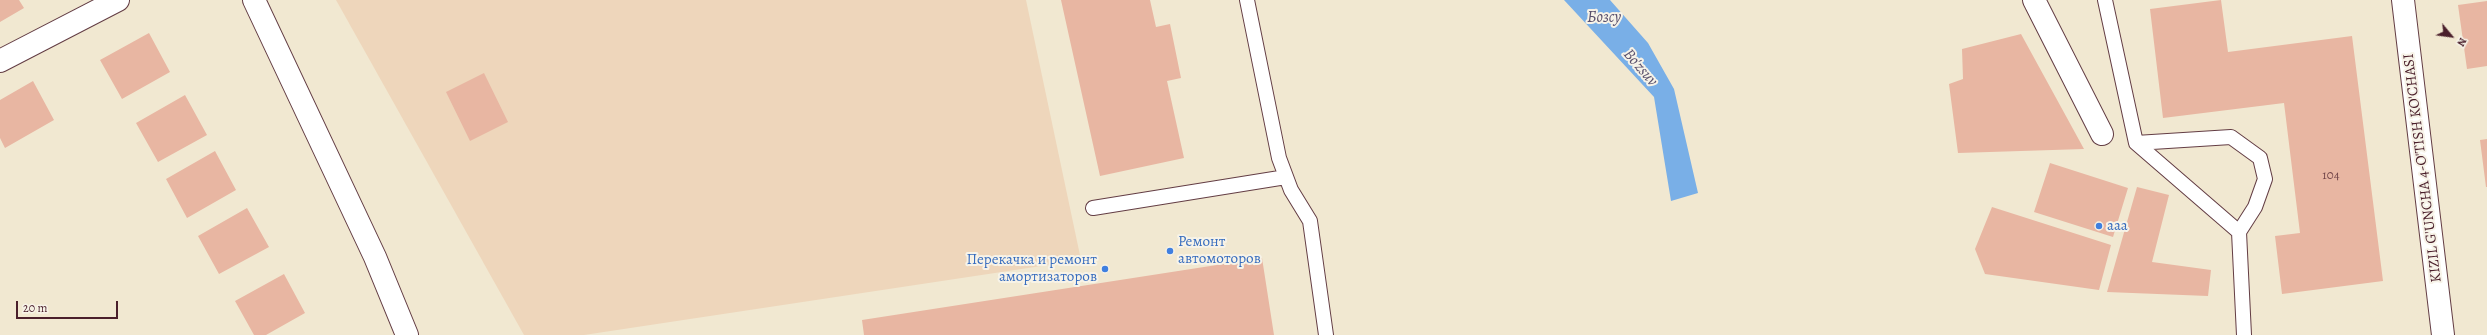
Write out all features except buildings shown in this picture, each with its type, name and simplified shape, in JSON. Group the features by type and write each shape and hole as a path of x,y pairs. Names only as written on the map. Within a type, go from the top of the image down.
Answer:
{"street":[{"path":"0,61 118,0"},
{"path":"254,0 375,257 407,335"},
{"path":"2034,0 2102,134"},
{"name":"KIZIL G'UNCHA 4-O'TISH KO'CHASI","path":"2403,0 2443,335"}],"lane":[{"path":"1247,0 1279,158 1286,178 1310,222 1326,335"},
{"path":"2104,0 2136,143 2239,232"},
{"path":"2136,143 2231,138 2260,158 2265,179 2255,207 2239,232 2244,335"},
{"path":"1093,208 1286,178"}],"shaded area":[{"path":"336,0 1026,0 1081,260 584,335 524,335"}],"water":[{"name":"Бозсу","path":"1564,0 1610,0 1648,43 1674,89 1698,193 1671,201 1654,97"}],"place":[{"name":"ааа","path":"2099,226"},
{"name":"Ремонт автомоторов","path":"1170,251"},
{"name":"Перекачка и ремонт амортизаторов","path":"1105,269"}],"water label":[{"name":"Bo'zsuv","path":"1640,68"}]}
